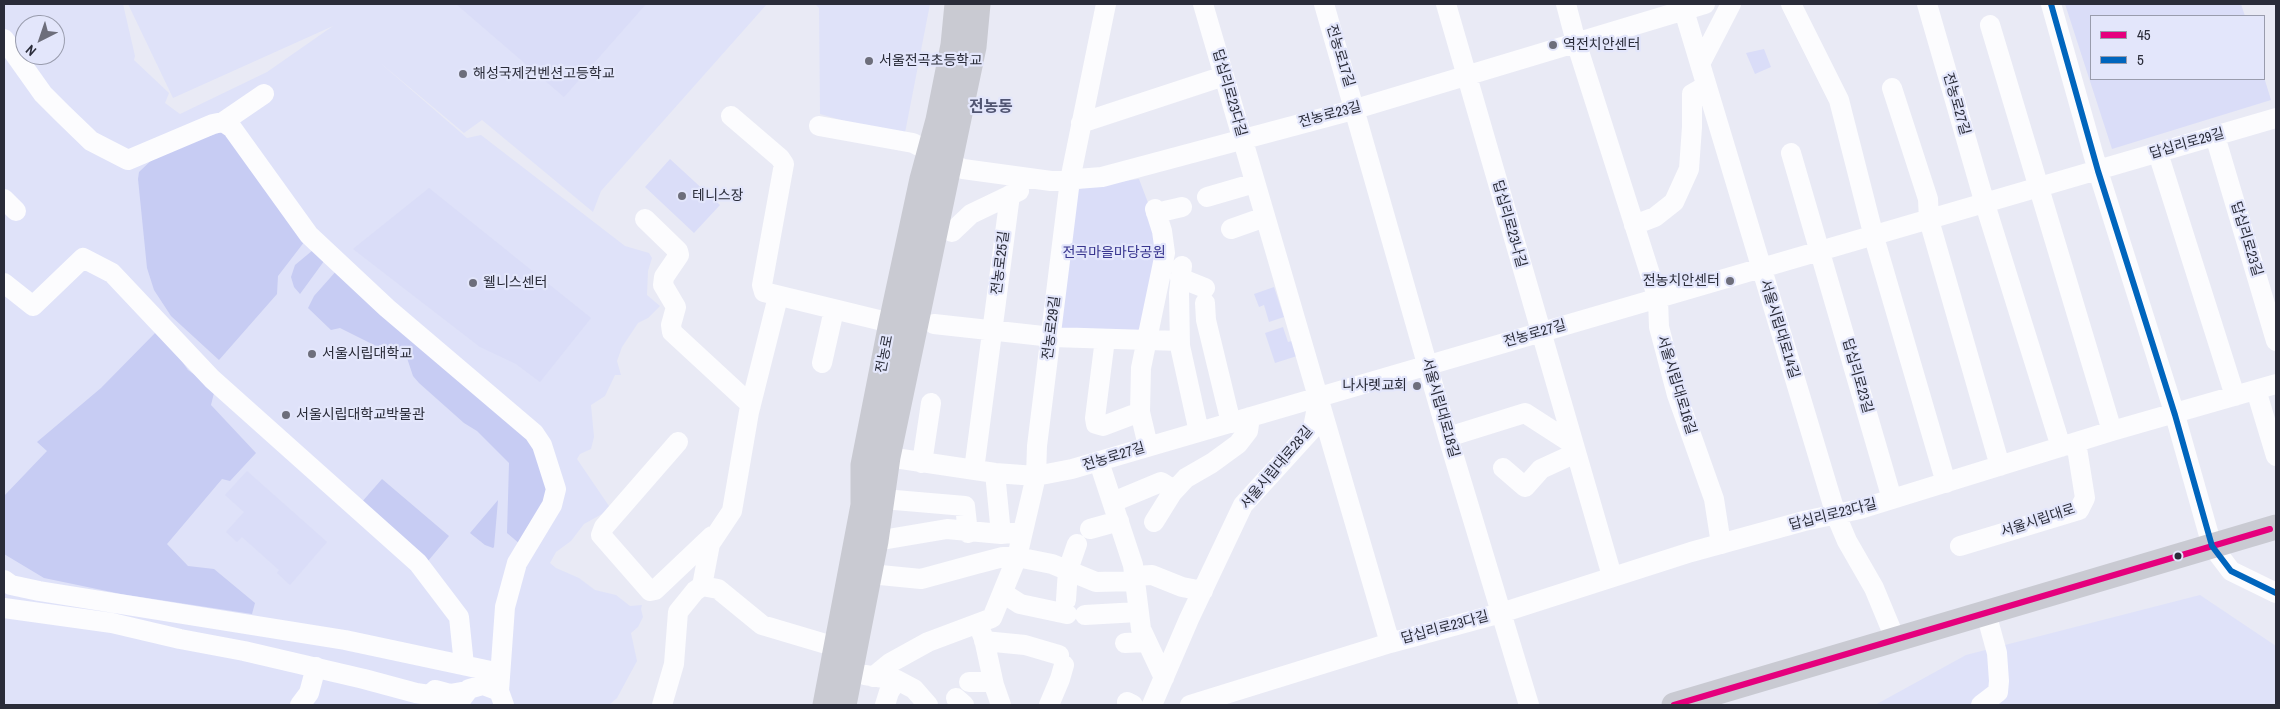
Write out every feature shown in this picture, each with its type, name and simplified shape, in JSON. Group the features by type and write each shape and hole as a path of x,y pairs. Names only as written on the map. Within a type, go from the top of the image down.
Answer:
{"main road":[{"name":"전농로","path":"844,705 862,675 870,574 883,499 888,456 925,325 940,157 938,120 953,45 957,4"},
{"name":"전농로","path":"825,705 863,504 863,465 891,323 974,48 978,4"},
{"path":"891,323 925,325"},
{"path":"1674,705 1896,641 2276,527"}],"street":[{"name":"전농로29길","path":"862,675 890,663 923,644 981,632 994,616 1017,557 1036,476 1039,426 1052,337 1070,180 1106,4"},
{"name":"답십리로23다길","path":"1203,4 1390,643"},
{"name":"전농로17길","path":"1324,4 1355,109"},
{"name":"답십리로23나길","path":"1446,4 1612,576"},
{"name":"서울시립대로16길","path":"1566,4 1576,42 1658,299 1659,326 1677,395 1714,499 1721,544"},
{"name":"전농로23길","path":"820,126 913,143 964,170 1052,181 1102,177 1355,109 1576,42 1683,7 1705,4"},
{"path":"1700,64 1731,4"},
{"path":"1791,4 1839,100 1874,237 1946,483"},
{"name":"전농로27길","path":"1927,4 1985,204"},
{"path":"2051,4 2098,171 2175,415 2212,546 2231,571 2276,593"},
{"name":"서울시립대로14길","path":"1683,7 1836,515 1847,541 1874,588 1896,641"},
{"path":"1990,25 2112,431"},
{"path":"4,39 43,94 62,113 91,141 128,160 213,124 223,122 264,94"},
{"path":"1081,124 1224,76"},
{"path":"1634,225 1655,217 1674,202 1690,169 1692,94 1706,86"},
{"path":"1892,88 1928,199 1929,220 2000,466"},
{"name":"서울시립대로18길","path":"1355,109 1448,437 1529,705"},
{"path":"731,116 780,158 784,164 762,286 764,292 778,297 891,323"},
{"path":"223,122 232,128 293,198 309,235 387,308 518,418 534,433 542,444 556,489 552,505 517,563 481,694"},
{"name":"답십리로29길","path":"2098,171 2215,136 2275,125"},
{"name":"답십리로23길","path":"2215,136 2276,341"},
{"path":"1791,153 1821,252"},
{"path":"2158,153 2235,396"},
{"name":"전농로27길","path":"888,456 922,463 995,473 1036,476 1099,462 1148,446 2098,171"},
{"path":"952,232 972,214 1027,188 1031,178"},
{"path":"1207,197 1255,182"},
{"name":"전농로25길","path":"992,330 1010,195"},
{"path":"1985,204 2068,445"},
{"path":"1148,446 1140,412 1141,368 1165,253 1164,238 1155,211 1182,207"},
{"path":"1231,229 1265,217"},
{"path":"645,219 678,251 679,255 664,277 664,286 676,307 671,325 672,332 751,405"},
{"name":"답십리로23길","path":"1821,252 1892,499"},
{"path":"4,283 33,306 83,258 112,273 212,379 418,563 459,617 464,665 481,694"},
{"path":"1199,432 1180,340 1181,272 1205,296 1206,320 1230,423"},
{"path":"662,705 674,664 678,612 695,591 702,586 708,553 720,528 732,511 751,405 778,297"},
{"path":"822,363 834,310"},
{"path":"925,325 1052,337 1146,341 1180,340"},
{"path":"974,470 992,330"},
{"path":"1104,340 1095,418 1096,424 1103,426 1140,412"},
{"name":"답십리로23다길","path":"1190,705 1390,643 1501,613 1612,576 1721,544 1892,499 2112,431 2175,415 2276,384"},
{"path":"2256,390 2276,456"},
{"name":"서울시립대로28길","path":"1156,704 1164,678 1243,505 1313,428 1318,398"},
{"path":"922,463 931,403"},
{"path":"1448,437 1525,413 1575,449 1541,469 1525,487 1503,468"},
{"path":"1154,522 1174,490 1192,473 1212,463 1238,444 1248,431 1250,417"},
{"path":"678,442 604,527 601,535 650,591 658,587 720,528"},
{"name":"서울시립대로","path":"1960,546 2079,510 2085,498 2068,445"},
{"path":"1099,462 1136,578 1141,629 1164,678"},
{"path":"995,473 1001,534"},
{"path":"1113,502 1163,482 1174,490"},
{"path":"883,499 965,506 968,532"},
{"path":"1090,529 1119,521"},
{"path":"876,541 947,529 1001,534 1024,532"},
{"path":"1073,610 1068,570 1077,544"},
{"path":"870,574 921,579 954,572 976,564 1017,557 1052,564 1096,582 1152,575 1182,587 1203,591"},
{"path":"4,580 11,585 39,592 248,633 345,640 464,665"},
{"path":"702,586 718,589 762,625 836,647"},
{"path":"1003,593 1020,604 1073,610 1138,612"},
{"path":"4,608 112,622 180,640 364,678 416,694 436,696 481,694"},
{"path":"1981,705 1998,692 1999,682 1997,653 1986,613"},
{"path":"993,696 981,632 1025,645 1061,660 1060,679 1049,705"},
{"path":"1125,643 1146,642"},
{"path":"300,705 310,693 316,667"},
{"path":"862,675 897,680 914,689 928,705"},
{"path":"364,678 392,679 450,694 481,694"},
{"path":"885,705 889,692 897,680"},
{"path":"969,682 993,696"}],"shaded area":[{"name":"서울시립대학교","path":"4,4 123,4 135,56 134,60 169,93 165,103 180,114 267,72 333,26 173,98 128,4 767,4 601,191 593,212 482,120 464,133 378,61 467,138 481,135 625,246 649,253 652,258 648,271 647,295 660,306 648,318 638,323 622,347 617,361 621,375 615,375 605,396 591,405 594,437 591,449 580,454 577,459 611,509 584,524 571,541 556,552 550,563 556,568 579,578 595,590 616,595 630,606 642,605 643,617 638,627 631,633 637,661 617,698 609,705 4,705"},
{"name":"서울전곡초등학교","path":"815,4 930,4 904,138 820,114 819,8"},
{"path":"224,131 308,237 278,276 277,294 219,360 171,316 154,290 147,268 138,179 139,172 158,154"},
{"path":"313,250 327,257 300,294 294,287 291,277 295,265"},
{"path":"338,269 536,440 553,489 520,544 507,533 509,463 477,431 464,423 419,383 413,376 407,358 399,353 390,353 340,328 331,330 308,308 314,296"},
{"path":"159,329 188,370 203,381 214,393 211,405 256,453 230,481 222,479 167,544 188,566 214,569 255,603 252,614 121,594 44,578 4,554 4,496 47,451 37,442 101,388"},
{"path":"382,479 449,536 428,561 361,503"},
{"path":"498,500 493,548 485,545 470,533"},
{"path":"2200,595 2276,646 2276,705 1875,705 1966,655"}],"green space":[{"path":"456,4 646,4 564,97"},
{"path":"2065,4 2241,4 2245,15 2090,15 2090,80 2265,80 2271,100 2112,149"},
{"path":"1764,49 1771,67 1755,74 1746,53"},
{"name":"테니스장","path":"670,159 720,205 694,233 645,187"},
{"name":"전곡마을마당공원","path":"1139,179 1158,229 1144,338 1057,334 1077,191 1082,187"},
{"name":"웰니스센터","path":"429,188 591,318 540,382 516,364 480,347 353,249"},
{"path":"1274,287 1284,317 1269,322 1264,305 1259,307 1254,294"},
{"path":"1283,327 1288,342 1292,341 1297,356 1275,363 1265,333"},
{"path":"247,471 327,542 290,585 277,573 279,570 242,537 237,542 226,532 244,512 225,495"}],"transit line":[{"name":"5","path":"2051,4 2098,171 2175,415 2212,546 2231,571 2276,593"},
{"name":"45","path":"1674,705 2270,529"}],"place":[{"name":"역전치안센터","path":"1553,45"},
{"name":"서울전곡초등학교","path":"869,61"},
{"name":"해성국제컨벤션고등학교","path":"463,74"},
{"name":"테니스장","path":"682,196"},
{"name":"전농치안센터","path":"1730,281"},
{"name":"웰니스센터","path":"473,283"},
{"name":"서울시립대학교","path":"312,354"},
{"name":"나사렛교회","path":"1417,386"},
{"name":"서울시립대학교박물관","path":"286,415"}],"district":[{"name":"전농동","path":"991,108"}]}
